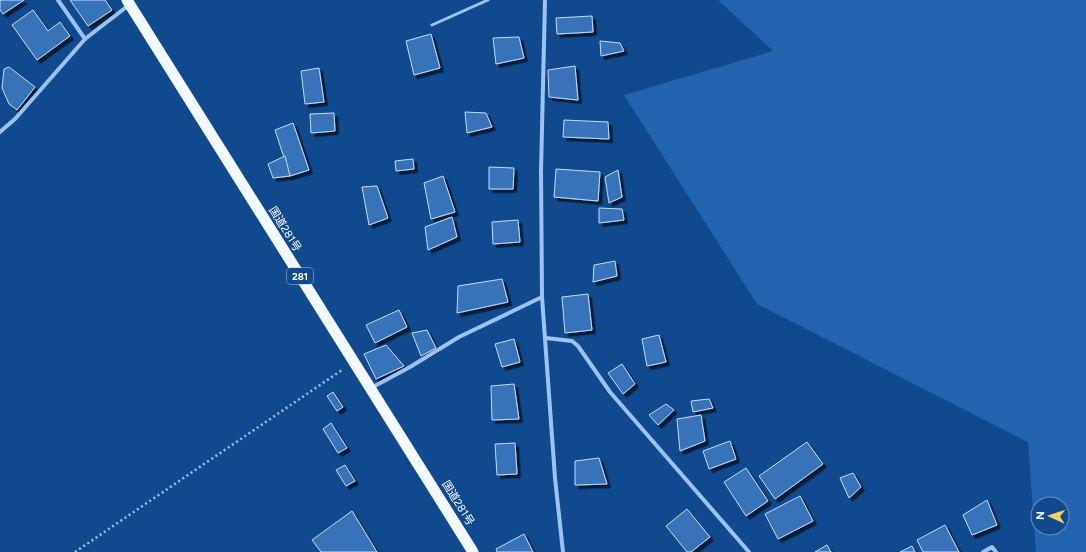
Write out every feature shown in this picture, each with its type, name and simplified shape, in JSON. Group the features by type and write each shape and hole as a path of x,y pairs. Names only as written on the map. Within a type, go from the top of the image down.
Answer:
{"highway":[{"name":"国道281号","path":"129,2 473,552"}],"street":[{"path":"58,0 85,39"},
{"path":"545,0 541,171 542,297 555,478 563,552"},
{"path":"0,132 15,119 85,39 129,2"},
{"path":"370,388 410,367 459,337 542,297"},
{"path":"546,338 572,341 578,346 610,392 748,552"},
{"path":"983,552 992,547 996,552"}],"lane":[{"path":"432,25 488,0"}],"path":[{"path":"75,552 353,362"}],"shaded area":[{"path":"718,0 1086,0 1086,552 1036,552 1035,536 1070,536 1070,496 1032,496 1028,442 757,304 624,95 773,51"}],"building":[{"path":"0,0 24,0 3,14 0,10"},
{"path":"70,0 105,0 112,10 88,26"},
{"path":"33,10 48,31 60,22 70,36 37,60 12,25"},
{"path":"592,16 593,32 557,34 556,18"},
{"path":"431,34 440,68 414,75 406,41"},
{"path":"519,37 524,58 496,64 493,38"},
{"path":"600,41 620,43 624,51 601,56"},
{"path":"575,66 578,100 549,97 548,70"},
{"path":"9,67 35,87 17,110 9,104 2,88 4,69"},
{"path":"319,68 324,102 305,104 301,71"},
{"path":"465,112 486,113 492,127 467,133"},
{"path":"334,113 335,131 311,133 310,114"},
{"path":"564,120 608,122 609,139 563,137"},
{"path":"293,123 309,170 290,176 275,130"},
{"path":"285,156 290,176 273,178 268,164"},
{"path":"413,159 414,169 396,171 395,161"},
{"path":"489,167 514,168 513,189 489,189"},
{"path":"556,169 600,172 598,201 554,197"},
{"path":"618,170 622,197 609,203 605,177"},
{"path":"443,176 455,212 431,219 424,183"},
{"path":"377,186 388,218 369,225 362,187"},
{"path":"599,208 622,209 624,220 599,223"},
{"path":"452,217 457,237 428,250 425,227"},
{"path":"518,220 520,242 493,244 492,222"},
{"path":"615,261 617,276 593,282 594,265"},
{"path":"502,279 508,302 457,313 458,286"},
{"path":"588,294 592,330 565,333 562,297"},
{"path":"399,310 407,327 375,343 366,325"},
{"path":"427,330 436,348 421,356 412,333"},
{"path":"659,335 666,362 647,366 642,339"},
{"path":"514,339 520,362 502,367 495,344"},
{"path":"386,345 404,366 376,379 364,354"},
{"path":"622,364 635,384 623,394 608,373"},
{"path":"514,384 519,419 492,420 491,386"},
{"path":"333,392 343,407 337,411 327,396"},
{"path":"709,399 713,408 693,412 691,401"},
{"path":"666,404 674,410 658,425 649,415"},
{"path":"701,415 705,441 680,451 677,419"},
{"path":"331,423 347,448 338,453 323,429"},
{"path":"730,441 736,459 709,469 703,451"},
{"path":"807,442 823,464 775,499 759,476"},
{"path":"515,443 517,474 497,475 495,444"},
{"path":"599,458 607,484 575,485 575,461"},
{"path":"345,465 355,481 346,486 336,470"},
{"path":"746,468 768,501 746,516 724,482"},
{"path":"853,473 861,487 849,498 840,478"},
{"path":"800,496 813,521 778,539 765,514"},
{"path":"987,500 997,525 972,535 963,515"},
{"path":"687,509 710,537 691,552 687,552 666,526"},
{"path":"352,511 377,552 321,552 312,540"},
{"path":"945,525 959,552 923,552 917,540"},
{"path":"524,534 533,552 497,552 496,549"},
{"path":"827,545 831,552 815,552"},
{"path":"912,546 915,552 900,552"}]}
